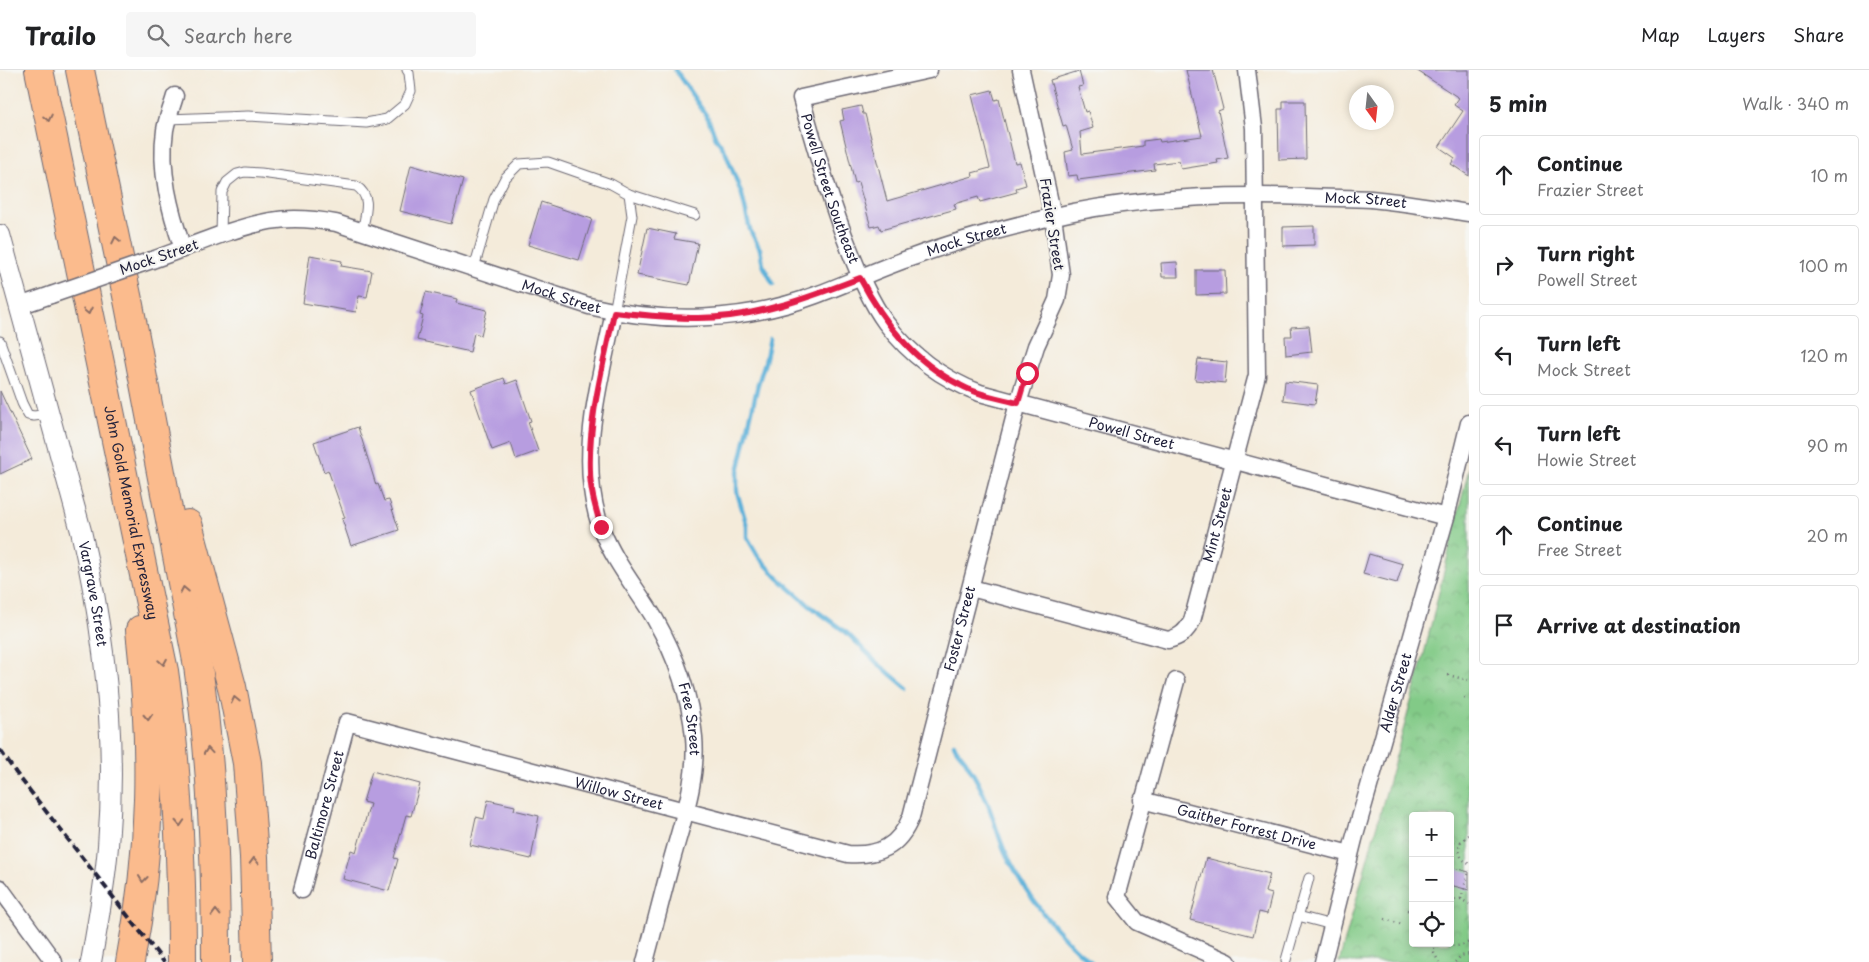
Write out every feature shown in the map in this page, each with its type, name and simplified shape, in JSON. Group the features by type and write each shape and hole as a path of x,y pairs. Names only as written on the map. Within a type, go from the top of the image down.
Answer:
{"highway":[{"name":"John Gold Memorial Expressway","path":"38,70 122,477 158,640 171,716 179,810 182,962"},
{"path":"80,70 129,305 190,622 204,712 213,808 216,962"},
{"path":"129,305 241,726 251,806 256,962"},
{"path":"122,477 144,664 149,746 146,849 130,962"}],"street":[{"name":"Powell Street Southeast","path":"860,278 824,181 801,98 929,70"},
{"name":"Frazier Street","path":"1018,403 1036,346 1057,300 1060,275 1053,216 1021,70"},
{"name":"Mint Street","path":"971,588 1168,640 1178,638 1187,630 1192,621 1255,387 1257,368 1256,246 1253,195 1254,128 1246,70"},
{"path":"175,96 168,118 164,144 167,196 183,249"},
{"name":"Mock Street","path":"19,306 261,223 288,219 328,221 589,306 614,312 699,318 736,315 782,306 815,296 912,257 967,238 1053,216 1156,201 1253,195 1370,199 1469,213"},
{"name":"Vargrave Street","path":"0,235 4,266 19,306 41,415 89,564 107,681 111,763 109,830 104,886 91,962"},
{"name":"Powell Street","path":"860,278 886,323 920,359 961,386 980,393 1446,517"},
{"name":"Free Street","path":"614,312 592,426 590,473 592,493 601,527 611,551 655,619 673,654 687,691 694,740 692,782 686,812 646,962"},
{"name":"Foster Street","path":"890,845 903,834 912,817 1018,403"},
{"name":"Alder Street","path":"1323,962 1350,854 1446,517 1469,423"},
{"path":"1176,681 1117,897 1136,922 1228,962"},
{"name":"Willow Street","path":"347,722 848,854 874,853 890,845"},
{"name":"Baltimore Street","path":"302,890 347,722"},
{"name":"Gaither Forrest Drive","path":"1142,800 1350,854"},
{"path":"0,888 54,962"}],"lane":[{"path":"168,118 248,116 366,123 387,120 406,104 411,91 407,70"},
{"path":"474,268 494,199 505,178 519,164 548,162 611,184 629,194 695,214"},
{"path":"221,236 222,192 227,182 237,174 245,172 356,186 362,190 367,200 362,232"},
{"path":"614,312 632,216 629,194"},
{"path":"0,341 22,404 28,415 41,415"},
{"path":"1286,960 1309,878"},
{"path":"1298,916 1332,924"}],"path":[{"path":"1448,675 1468,680"},
{"path":"1464,698 1469,699"},
{"path":"1469,835 1459,846 1460,856 1469,864"},
{"path":"1454,841 1461,842"},
{"path":"1461,899 1469,870"},
{"path":"1454,900 1461,899 1469,904"},
{"path":"1385,919 1404,924"},
{"path":"1454,946 1460,946 1469,942"},
{"path":"1435,947 1434,953 1439,962"},
{"path":"1454,962 1461,956 1469,954"}],"green space":[{"path":"1469,468 1469,962 1339,962 1423,658"}],"building":[{"path":"1186,70 1213,70 1223,109 1218,111 1228,158 1217,160 1218,163 1181,169 1179,161 1154,164 1155,170 1078,180 1077,175 1068,176 1065,152 1073,150 1066,125 1063,126 1050,80 1079,71 1083,86 1078,87 1085,112 1088,111 1093,128 1080,132 1082,154 1143,146 1143,141 1159,139 1160,142 1202,136"},
{"path":"1416,70 1469,70 1469,176 1451,164 1455,158 1439,147 1463,111 1454,105 1459,98"},
{"path":"992,90 995,100 999,99 1015,163 1020,162 1026,185 1016,188 1017,192 980,202 978,197 954,204 956,209 881,230 879,225 871,227 858,182 855,183 840,121 844,120 842,110 861,106 863,114 865,114 887,201 973,176 972,173 990,168 972,95"},
{"path":"1283,101 1305,101 1306,159 1279,160 1278,109 1283,109"},
{"path":"411,165 463,180 451,224 400,211"},
{"path":"541,202 592,219 579,260 528,245"},
{"path":"1314,226 1314,245 1283,246 1283,227"},
{"path":"647,228 676,234 674,239 698,243 689,285 637,275"},
{"path":"310,255 342,261 341,266 372,271 367,297 359,296 356,312 303,303"},
{"path":"1177,262 1178,277 1162,277 1161,263"},
{"path":"1196,270 1225,270 1226,294 1196,295"},
{"path":"426,292 457,299 456,303 487,310 481,335 474,333 470,352 417,340 423,316 420,315"},
{"path":"1309,326 1312,352 1286,355 1285,336 1292,336 1291,327"},
{"path":"1198,359 1227,362 1225,383 1195,380"},
{"path":"504,378 506,384 517,380 531,421 528,422 538,451 516,459 511,443 492,450 471,390"},
{"path":"1285,381 1318,385 1315,404 1283,400"},
{"path":"0,391 32,459 0,474"},
{"path":"358,427 376,485 378,484 384,501 389,500 399,530 351,546 342,519 345,518 328,470 324,472 314,442"},
{"path":"1369,554 1403,564 1397,583 1363,574"},
{"path":"372,771 420,784 411,816 406,815 394,858 398,859 389,891 343,879 351,850 356,852 370,804 363,802"},
{"path":"488,800 515,806 514,810 539,816 531,859 470,845 476,817 484,819"},
{"path":"1206,858 1270,874 1265,892 1272,894 1267,914 1259,912 1253,936 1190,920"},
{"path":"1454,868 1469,872 1469,890 1454,886"}],"waterway":[{"path":"675,70 708,118 716,138 725,151 742,195 750,230 760,249 763,265 773,284"},
{"path":"770,339 737,476 737,492 747,526 747,537 758,556 777,577 810,606 847,633 877,663 907,688"},
{"path":"954,744 981,789 990,808 1006,854 1032,899 1066,939 1091,962"}],"railway":[{"path":"0,750 164,962"}],"route":[{"path":"601,527 592,493 590,454 592,426 614,312 699,318 736,315 782,306 815,296 860,278 886,323 920,359 943,376 961,386 980,393 1018,403 1027,373"}]}
